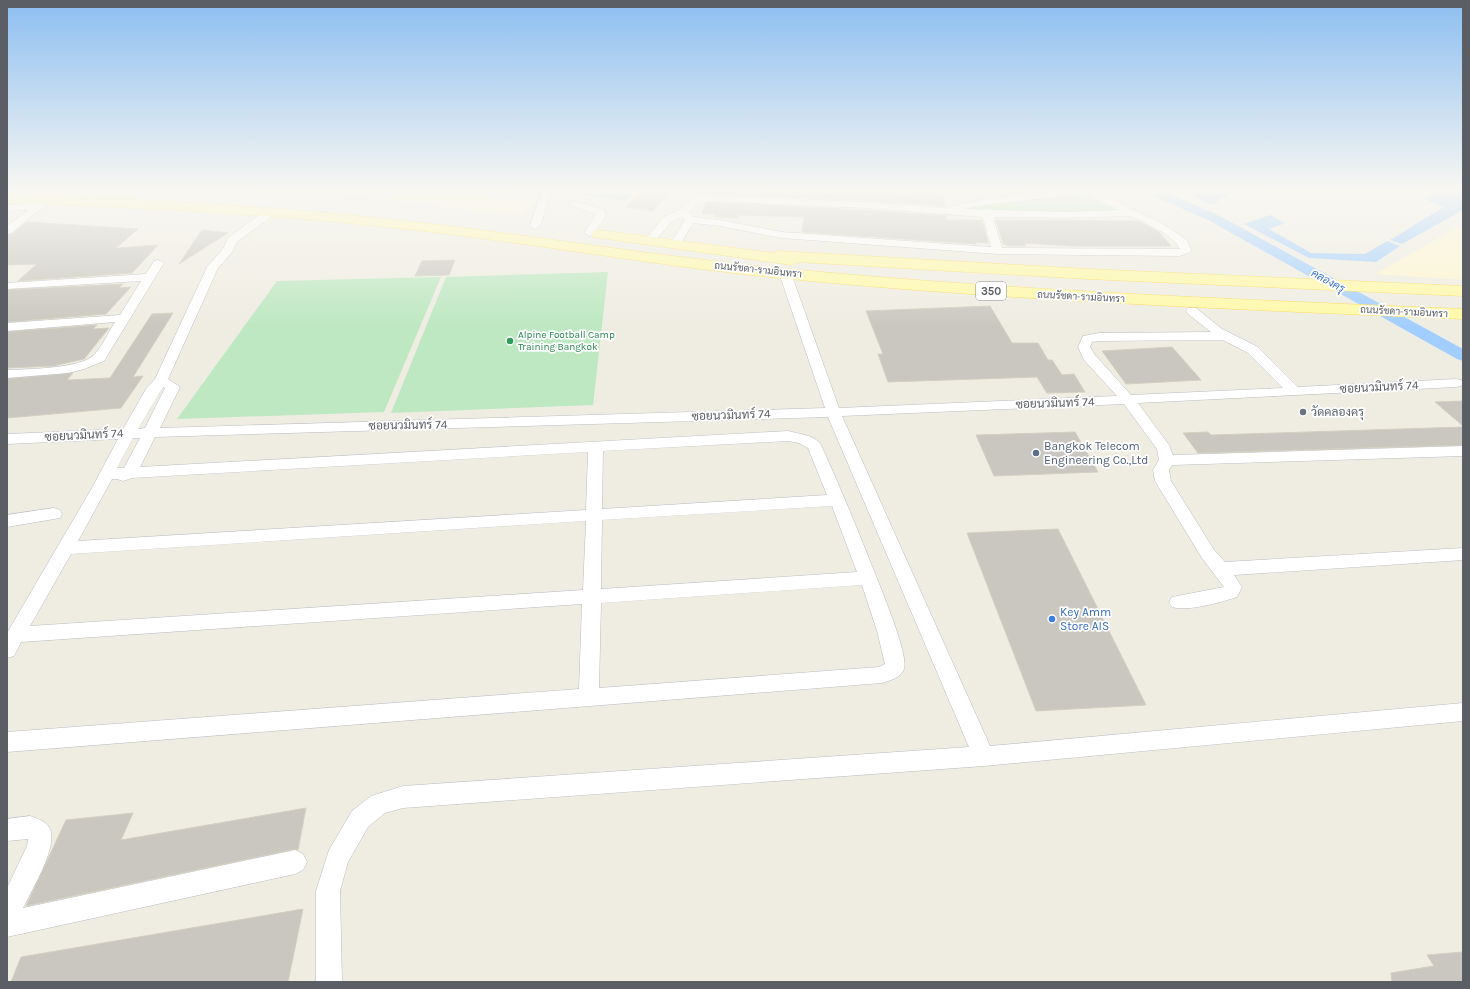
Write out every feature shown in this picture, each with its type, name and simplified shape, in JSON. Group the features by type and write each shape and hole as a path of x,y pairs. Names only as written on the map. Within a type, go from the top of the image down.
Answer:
{"main road":[{"name":"ถนนรัชดา-รามอินทรา","path":"490,235 760,271 1001,292 1463,303"},
{"name":"ถนนรัชดา-รามอินทรา","path":"605,235 834,266 970,279 1217,298 1463,314"},
{"path":"757,255 1096,274 1463,291"},
{"path":"760,271 878,289 1010,302 1192,311 1463,328"}],"street":[{"path":"12,642 66,548 153,389 161,380 213,267 228,250 232,240 239,235"},
{"path":"228,250 255,235"},
{"path":"649,241 654,235"},
{"path":"674,244 678,235"},
{"path":"778,235 998,251 1180,253 1186,250 1183,242 1171,235"},
{"path":"993,235 998,251"},
{"path":"7,374 79,368 91,364 99,358 158,263"},
{"path":"786,276 833,411 984,756"},
{"path":"7,286 149,277"},
{"path":"1192,311 1218,332 1253,350 1294,391"},
{"path":"7,328 123,318"},
{"path":"1178,602 1217,596 1231,592 1233,587 1221,569 1208,554 1162,481 1161,470 1167,460 1164,448 1128,400 1089,357 1084,347 1087,339 1099,336 1226,336"},
{"path":"130,472 173,388 161,380"},
{"name":"ซอยนวมินทร์ 74","path":"7,439 150,432 600,420 1128,400 1456,383"},
{"path":"7,742 882,675 895,668 893,648 869,578 838,500 814,445 803,439 788,436 596,448 130,472 103,481"},
{"path":"589,697 596,448"},
{"path":"1167,460 1463,451"},
{"path":"66,548 838,500"},
{"path":"7,521 54,514"},
{"path":"1221,569 1463,554"},
{"path":"12,642 593,597 869,578"},
{"path":"329,982 328,891 337,858 360,819 379,804 402,797 984,756 1463,712"},
{"path":"7,830 30,827 40,834 39,848 7,914"},
{"path":"7,924 295,862"}],"green space":[{"name":"Alpine Football Camp Training Bangkok","path":"608,272 593,405 391,413 446,277"},
{"path":"441,277 384,412 177,419 277,281"}],"sand":[{"path":"1443,235 1463,235 1463,280 1375,274"}],"water":[{"path":"1265,235 1280,235 1311,253 1365,254 1387,241 1400,246 1376,262 1309,258"},
{"path":"1398,235 1418,235 1402,244 1390,240"}],"building":[{"path":"7,235 131,235 116,248 158,245 132,273 18,281 37,264 7,265"},
{"path":"199,235 225,235 179,264"},
{"path":"848,235 986,235 988,243 976,242 976,244"},
{"path":"1000,235 1162,235 1171,246 1072,246 1025,243 1026,246 1009,246 1003,244"},
{"path":"455,260 449,275 415,276 422,261"},
{"path":"123,284 119,288 131,287 106,314 7,322 7,290"},
{"path":"990,306 1012,343 1038,343 1048,360 1052,360 1062,375 1074,374 1085,392 1047,393 1037,377 888,382 878,354 883,354 866,311"},
{"path":"173,313 133,377 143,376 121,408 7,418 7,379 73,373 67,380 110,378 152,314"},
{"path":"97,325 93,329 109,328 84,359 53,366 7,368 7,332"},
{"path":"1172,347 1201,380 1126,384 1102,351"},
{"path":"1463,401 1463,426 1435,402"},
{"path":"1463,427 1463,445 1198,453 1183,433 1208,432 1211,435"},
{"name":"Bangkok Telecom Engineering Co.,Ltd","path":"1075,432 1098,472 994,476 976,435"},
{"name":"Key Amm Store AIS","path":"1058,529 1146,705 1036,711 967,533"},
{"path":"306,808 298,850 295,849 26,906 66,820 133,813 121,840"},
{"path":"303,909 288,982 11,982 21,957"},
{"path":"1463,952 1463,982 1392,982 1391,973 1434,966 1427,955"}],"waterway":[{"name":"คลองครุ","path":"1245,235 1463,356"}],"place":[{"name":"Alpine Football Camp Training Bangkok","path":"510,341"},
{"name":"วัดคลองครุ","path":"1303,412"},
{"name":"Bangkok Telecom Engineering Co.,Ltd","path":"1036,453"},
{"name":"Key Amm Store AIS","path":"1052,619"}]}
